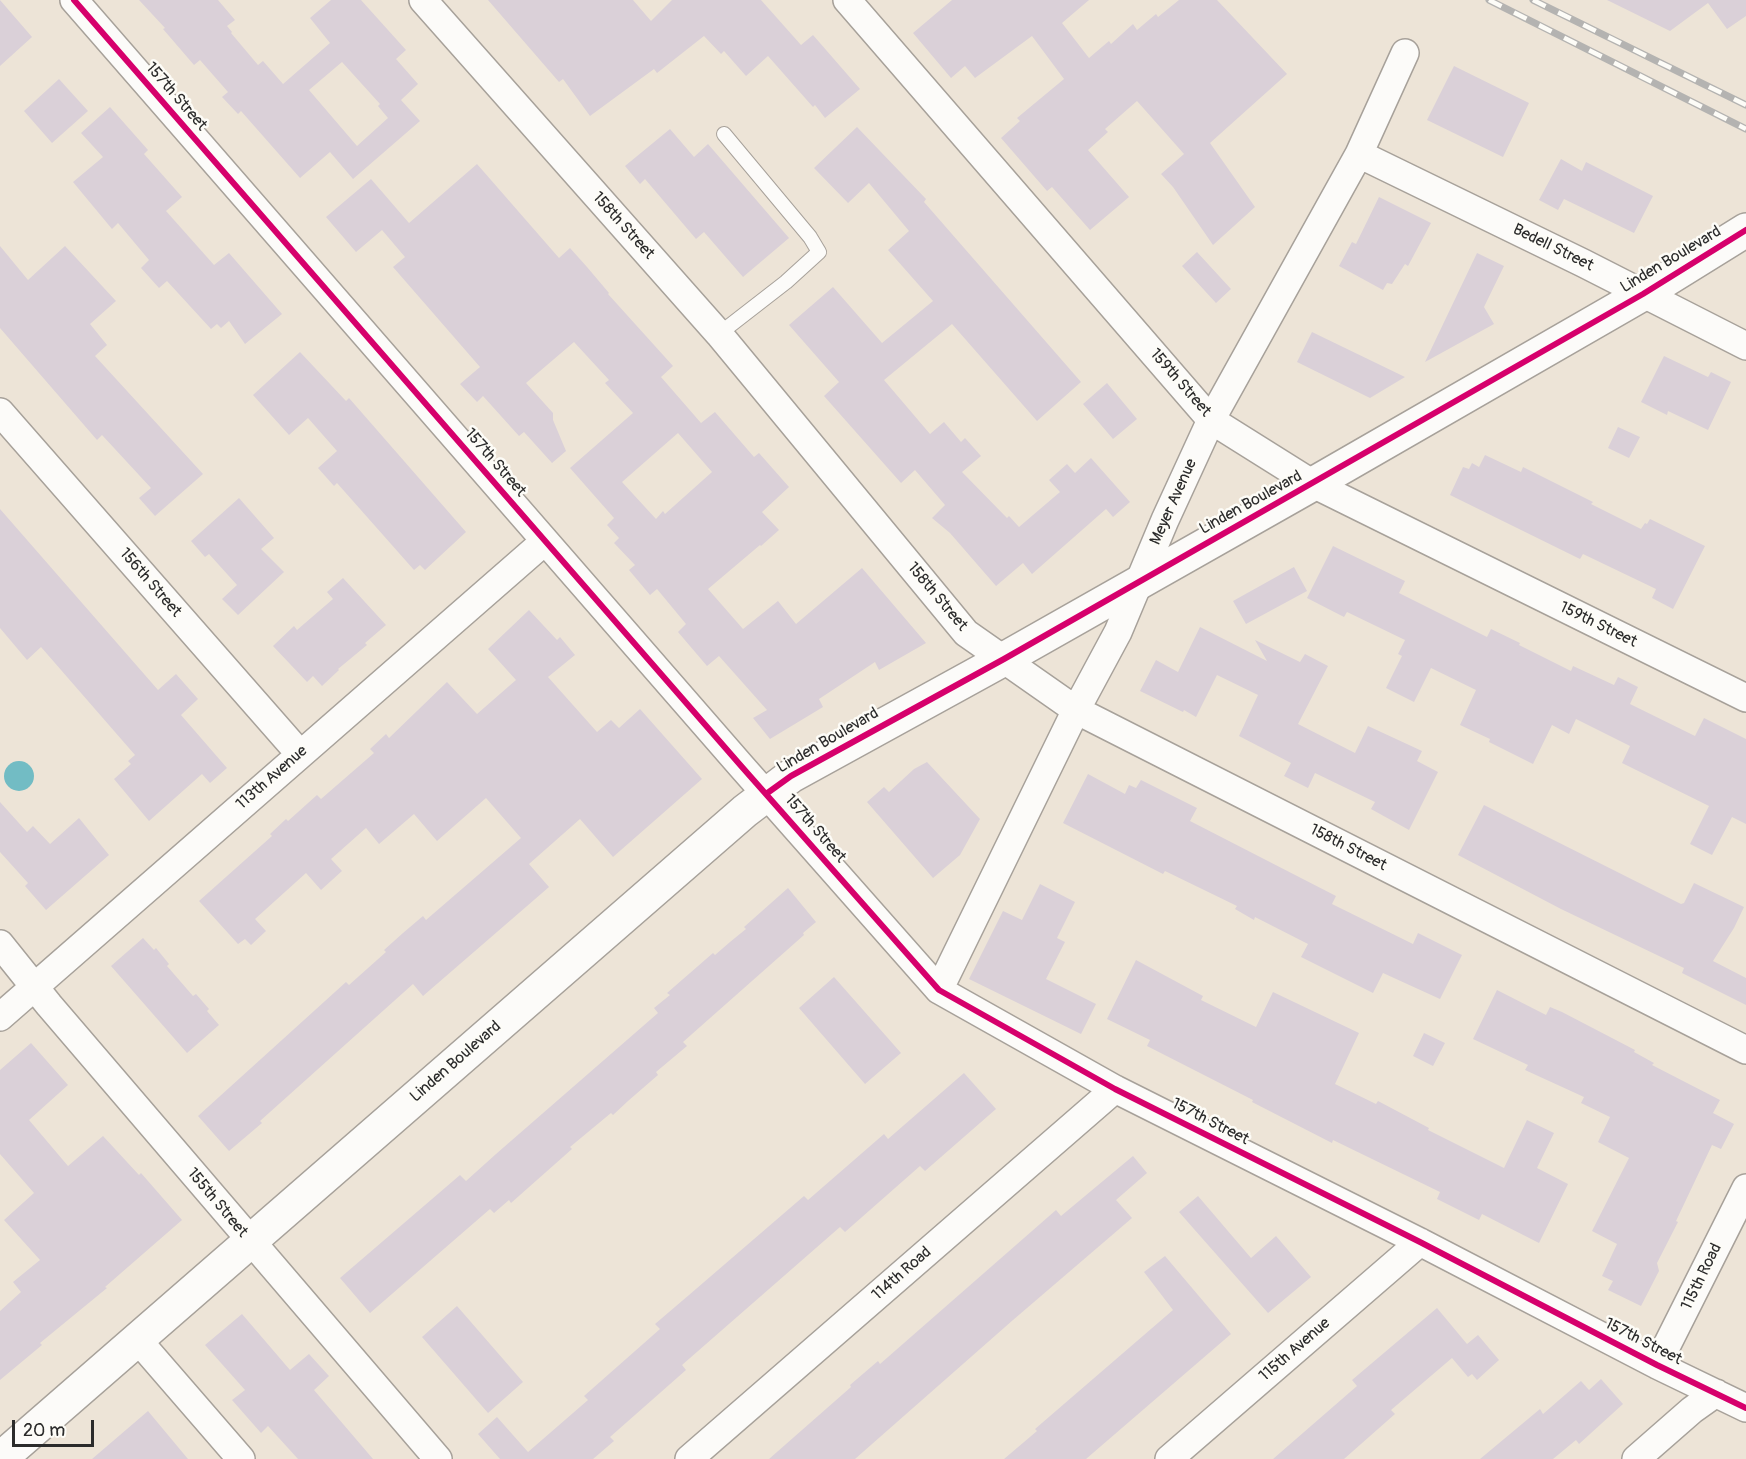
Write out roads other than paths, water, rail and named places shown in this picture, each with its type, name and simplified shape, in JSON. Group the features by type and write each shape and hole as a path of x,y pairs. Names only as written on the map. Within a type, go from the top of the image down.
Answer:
{"main road":[{"name":"Linden Boulevard","path":"0,1459 745,811 796,772 1004,659 1312,484 1643,294 1746,230"}],"street":[{"name":"157th Street","path":"74,0 939,990 1115,1089 1746,1408"},
{"name":"158th Street","path":"423,0 719,334 966,633 1076,710 1746,1050"},
{"name":"159th Street","path":"847,0 1211,420 1312,484 1746,698"},
{"name":"Meyer Avenue","path":"939,990 1076,710 1118,632 1165,520 1211,420 1359,154 1405,53"},
{"name":"Bedell Street","path":"1359,154 1746,346"},
{"name":"156th Street","path":"0,412 300,754"},
{"name":"113th Avenue","path":"0,1017 545,541"},
{"name":"155th Street","path":"0,944 250,1241 438,1459"},
{"name":"114th Road","path":"689,1459 1115,1089"},
{"name":"115th Road","path":"1657,1365 1746,1188"},
{"name":"115th Avenue","path":"1169,1459 1420,1242"},
{"path":"137,1339 241,1459"},
{"path":"1636,1459 1692,1410 1716,1393"}],"lane":[{"path":"719,334 786,282 819,252 810,237 724,134"}],"water":[{"path":"19,761 30,765 34,776 30,787 19,791 8,787 4,776 8,765"}],"railway":[{"path":"1489,0 1746,129"},
{"path":"1533,0 1746,105"}]}
